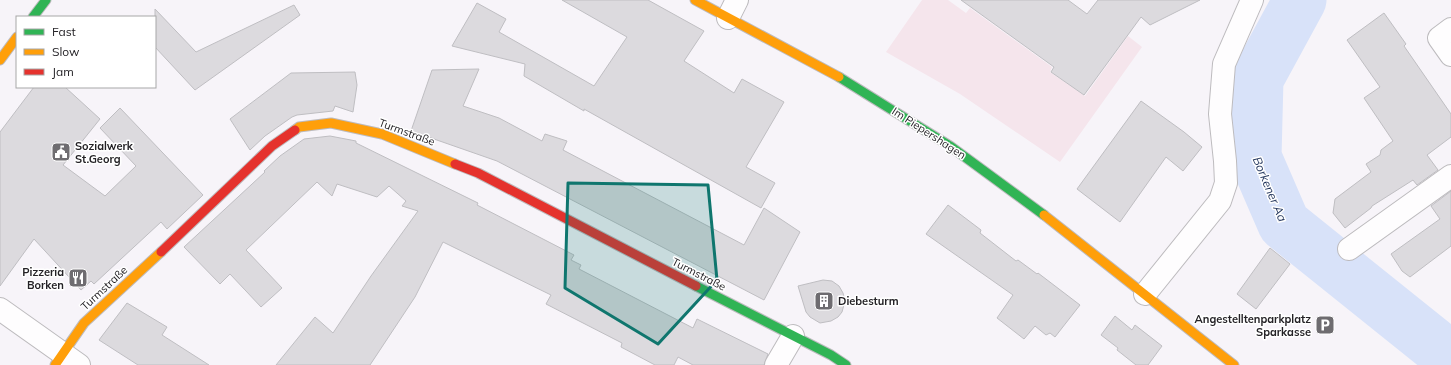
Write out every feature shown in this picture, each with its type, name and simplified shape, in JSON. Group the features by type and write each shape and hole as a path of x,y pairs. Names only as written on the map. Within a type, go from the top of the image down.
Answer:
{"street":[{"path":"34,16 46,0"},
{"name":"Im Piepershagen","path":"695,0 732,9 950,146 1038,210 1234,365"},
{"path":"1145,294 1220,201 1226,183 1220,114 1224,64 1252,0"},
{"path":"1451,29 1439,38 1451,55"},
{"path":"0,60 16,38"},
{"name":"Turmstraße","path":"65,361 84,323 272,146 299,127 331,123 382,134 478,173 846,365"},
{"path":"1349,250 1451,176"},
{"path":"0,309 65,361"},
{"path":"776,365 793,336"}],"highlighted area":[{"path":"568,183 708,185 717,280 658,344 565,288"}],"shaded area":[{"path":"922,0 948,0 966,13 970,8 1052,67 1050,72 1085,96 1128,36 1142,47 1060,162 960,94 886,52"}],"building":[{"path":"562,0 648,0 704,31 684,61 734,93 742,79 784,102 746,167 775,183 761,208 584,109 584,111 524,76 525,64 452,46 477,3 506,19 499,32 594,86 627,37"},
{"path":"961,0 1068,0 1087,14 1098,0 1200,0 1150,25 1141,17 1084,95 1051,72 1054,67"},
{"path":"294,5 300,15 195,90 156,48 155,9 196,52"},
{"path":"1384,13 1406,44 1404,46 1451,114 1451,137 1427,155 1438,170 1417,185 1413,180 1372,206 1345,228 1333,213 1335,199 1371,172 1366,164 1380,155 1381,150 1393,141 1364,98 1380,87 1347,40"},
{"path":"479,69 463,106 499,118 542,141 545,134 567,141 563,150 744,245 764,208 800,232 764,300 497,161 411,131 432,70"},
{"path":"355,72 357,85 353,112 335,106 333,111 297,115 265,136 250,150 230,119 291,73"},
{"path":"33,88 66,88 100,119 63,165 105,196 136,166 100,128 120,108 203,195 167,229 161,222 94,284 91,281 81,290 34,239 0,286 0,132"},
{"path":"1141,101 1202,147 1183,171 1166,157 1120,222 1077,189"},
{"path":"330,136 356,141 356,143 478,203 477,205 574,255 571,260 581,265 579,269 693,328 697,319 768,354 764,365 693,365 678,357 674,365 655,365 621,347 622,343 546,304 551,295 443,242 415,297 370,365 276,365 315,317 333,333 371,276 418,211 402,206 406,201 389,186 377,197 337,184 332,196 317,182 246,250 282,288 261,307 230,274 220,284 184,247 265,172 264,171 280,156 304,139"},
{"path":"1451,191 1451,246 1410,277 1402,271 1391,254 1440,219 1431,206"},
{"path":"948,205 981,230 980,233 1016,261 1018,260 1037,274 1038,273 1080,305 1055,337 1050,333 1046,335 1035,326 1024,339 997,318 1013,295 926,234"},
{"path":"1270,248 1290,264 1256,309 1237,294"},
{"name":"Diebesturm","path":"823,280 832,281 839,286 845,301 842,312 838,317 831,321 820,323 810,317 806,312 798,286"},
{"path":"127,303 167,327 162,335 209,365 138,365 99,340"},
{"path":"1115,316 1132,330 1135,325 1162,346 1148,365 1136,365 1101,335"}],"waterway":[{"name":"Borkener Aa","path":"1300,0 1257,79 1255,157 1284,224 1451,358"}],"traffic: fast":[{"path":"34,16 46,0"},
{"path":"839,77 950,146 1044,215"},
{"path":"696,286 831,355 846,365"}],"traffic: slow":[{"path":"695,0 839,77"},
{"path":"0,60 16,38"},
{"path":"295,130 299,127 331,123 382,134 455,164"},
{"path":"1044,215 1234,365"},
{"path":"55,365 84,323 161,252"}],"traffic: jam":[{"path":"161,252 272,146 295,130"},
{"path":"455,164 478,173 696,286"}],"place":[{"name":"Sozialwerk St.Georg","path":"61,152"},
{"name":"Pizzeria Borken","path":"78,278"},
{"name":"Diebesturm","path":"824,301"},
{"name":"Angestelltenparkplatz Sparkasse","path":"1325,325"}]}
